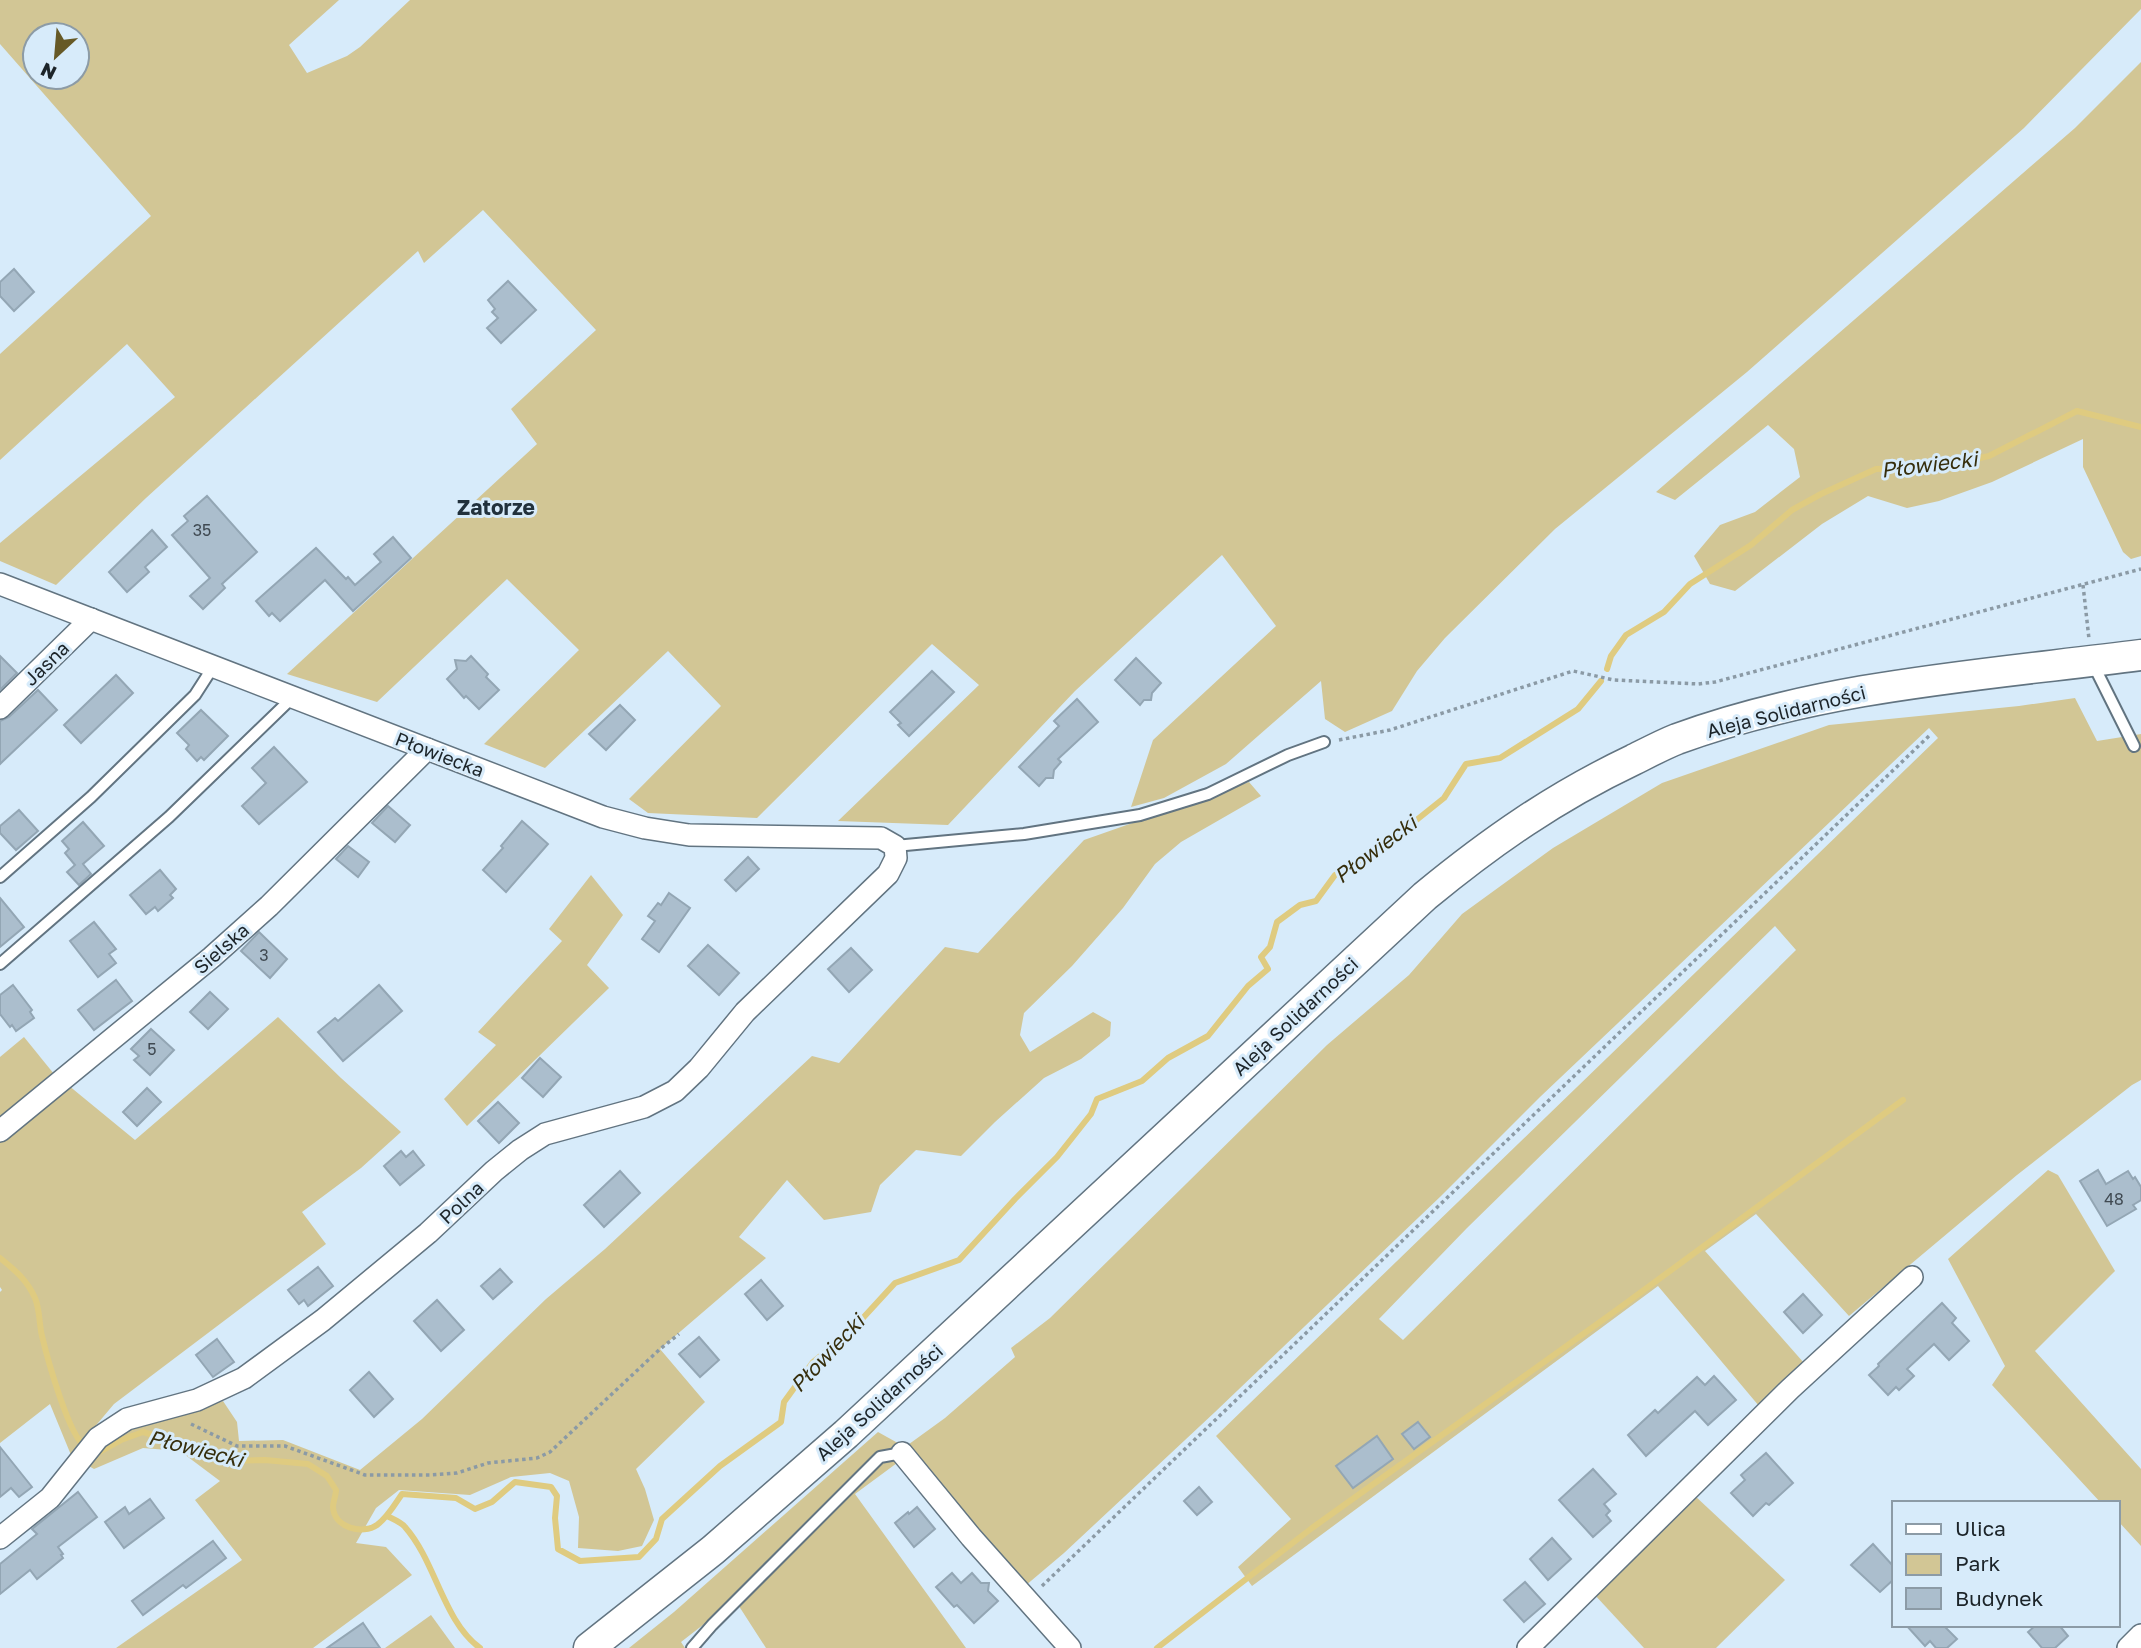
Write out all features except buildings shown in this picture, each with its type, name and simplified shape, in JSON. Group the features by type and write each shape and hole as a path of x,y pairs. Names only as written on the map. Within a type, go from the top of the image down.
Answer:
{"main road":[{"name":"Aleja Solidarności","path":"589,1648 713,1550 846,1434 1425,896 1479,851 1535,813 1591,779 1675,740 1752,715 1883,688 2141,655"}],"street":[{"name":"Płowiecka","path":"0,584 603,817 645,828 701,835 881,838 895,846"},
{"name":"Jasna","path":"0,708 91,619"},
{"name":"Sielska","path":"0,1131 212,957 269,906 427,748"},
{"name":"Polna","path":"0,1538 50,1498 98,1438 127,1419 219,1391 254,1371 389,1267 494,1171 528,1144 545,1134 570,1126 644,1107 675,1091 699,1068 745,1012 888,874 896,858 895,846"},
{"path":"1528,1648 1790,1389 1912,1277"},
{"path":"902,1453 971,1537 1070,1648"},
{"path":"2128,1648 2141,1635"}],"lane":[{"path":"2092,661 2134,746"},
{"path":"0,877 91,797 195,695 214,667"},
{"path":"0,964 169,817 292,698"},
{"path":"895,846 1024,834 1140,815 1208,794 1288,755 1324,742"},
{"path":"692,1648 880,1457 902,1453"}],"path":[{"path":"1324,742 1390,730 1573,671 1614,680 1698,684 1715,682 2141,569"},
{"path":"2083,585 2092,661"},
{"path":"1028,1599 1931,734"},
{"path":"160,1411 237,1446 285,1446 365,1475 457,1473 488,1463 537,1458 550,1452 679,1334"}],"green space":[{"path":"0,0 339,0 289,45 307,73 347,56 360,47 410,0 2141,0 2141,9 2024,128 1747,372 1555,529 1445,638 1417,671 1392,711 1345,732 1325,719 1321,681 1226,764 1164,798 1131,807 1153,740 1276,626 1222,555 1075,691 948,825 838,821 979,685 932,644 757,818 648,813 629,799 721,706 668,651 545,768 484,744 579,650 507,579 377,702 287,674 537,444 511,409 596,330 483,210 424,263 418,251 146,498 56,585 0,561 0,543 175,397 127,344 0,460 0,354 151,216 41,91 91,91 91,21 21,21 21,68 0,44"},
{"path":"2141,62 2141,556 2131,559 2123,552 2083,467 2083,439 1992,482 1939,501 1907,508 1868,496 1822,524 1735,591 1710,584 1694,556 1720,525 1755,512 1800,477 1794,449 1768,425 1675,500 1656,492 2075,128"},
{"path":"2075,698 2097,741 2141,734 2141,1080 2017,1175 1849,1316 1756,1214 1705,1251 1804,1363 1759,1406 1658,1286 1252,1586 1238,1567 1291,1519 1216,1436 1938,738 1929,728 1540,1097 1441,1196 1215,1412 1025,1586 897,1463 855,1494 966,1648 766,1648 735,1600 681,1642 685,1648 629,1648 674,1612 878,1432 905,1447 945,1418 1015,1357 1011,1348 1050,1318 1327,1045 1409,975 1462,914 1553,848 1662,783 1829,725","holes":["1775,926 1796,950 1403,1340 1379,1319 1467,1228"]},
{"path":"1249,782 1261,796 1181,842 1155,864 1123,908 1072,966 1024,1013 1020,1035 1030,1052 1093,1012 1111,1022 1110,1036 1081,1059 1044,1078 961,1156 916,1150 880,1185 871,1212 824,1220 787,1180 739,1237 766,1258 660,1349 705,1402 636,1469 654,1520 642,1546 618,1551 578,1548 579,1517 569,1481 550,1473 511,1477 470,1495 399,1490 376,1508 356,1543 386,1547 412,1575 313,1648 116,1648 242,1560 195,1500 220,1481 180,1451 143,1448 94,1469 87,1465 109,1436 223,1401 237,1422 239,1441 283,1440 360,1470 422,1419 546,1299 605,1249 812,1056 839,1063 945,947 978,953 1084,840"},
{"path":"591,875 623,915 587,965 609,988 467,1126 444,1099 496,1045 478,1032 562,941 549,929"},
{"path":"278,1017 401,1132 361,1168 302,1212 326,1244 114,1404 71,1455 50,1404 0,1443 0,1140 68,1085 135,1140"},
{"path":"24,1037 54,1074 0,1125 0,1057"},
{"path":"2048,1170 2058,1175 2115,1271 2035,1351 2141,1469 2141,1546 2120,1523 2120,1501 2099,1501 1992,1385 2005,1366 1948,1259"},
{"path":"1694,1495 1785,1580 1716,1648 1644,1648 1593,1593"},
{"path":"431,1615 455,1648 385,1648"}],"waterway":[{"name":"Płowiecki","path":"1607,669 1611,656 1626,635 1664,612 1690,584 1751,545 1792,510 1876,469 1938,467 1989,456 2077,411 2141,427"},
{"name":"Płowiecki","path":"95,1450 99,1452 143,1432 232,1461 265,1460 308,1464 327,1476 336,1490 333,1507 338,1520 357,1529 377,1525 402,1494 456,1498 475,1509 492,1502 515,1482 551,1487 557,1496 555,1518 558,1549 580,1561 639,1557 656,1539 662,1519 720,1466 781,1422 784,1402 813,1362 851,1331 895,1283 959,1260 1057,1157 1091,1114 1097,1099 1142,1081 1168,1058 1208,1036 1248,986 1268,969 1261,957 1270,947 1277,922 1300,905 1316,901 1335,875 1358,865 1378,845 1414,822 1444,798 1466,764 1500,758 1578,709 1601,681"},
{"path":"1157,1648 1312,1528 1614,1312 1903,1100"},
{"name":"Płowiecki","path":"0,1258 20,1276 35,1298 42,1336 59,1396 72,1428 85,1446"},
{"path":"387,1516 403,1525 416,1541 457,1623 480,1648"}],"district":[{"name":"Zatorze","path":"496,507"}]}
